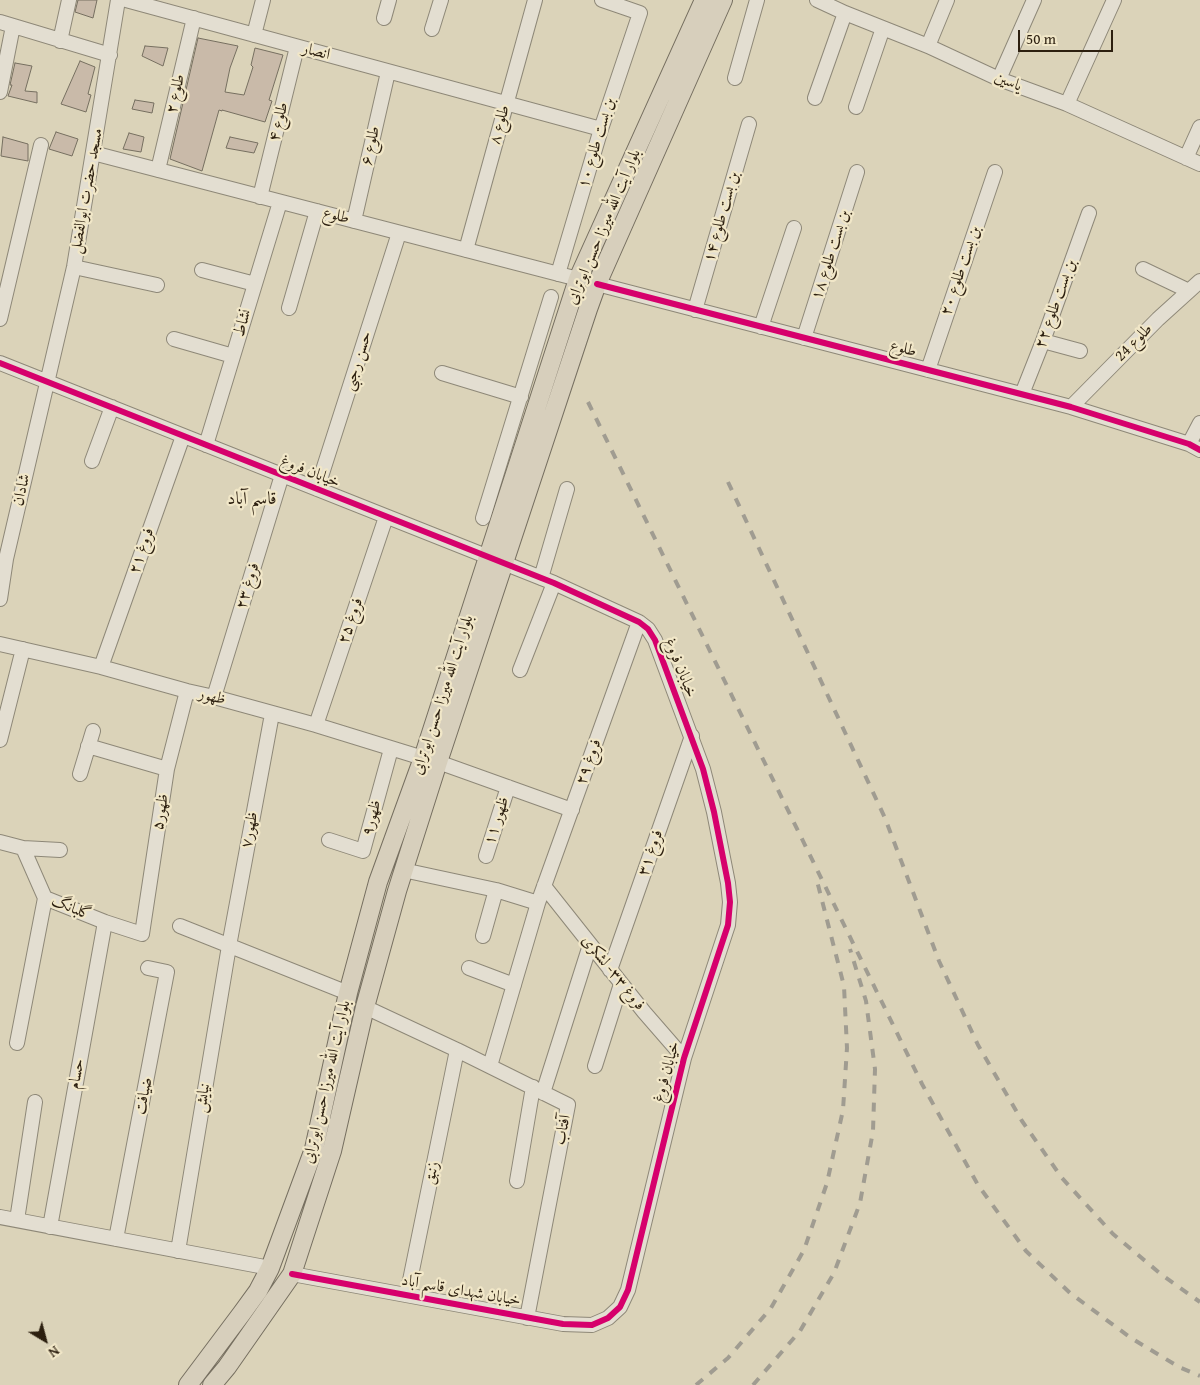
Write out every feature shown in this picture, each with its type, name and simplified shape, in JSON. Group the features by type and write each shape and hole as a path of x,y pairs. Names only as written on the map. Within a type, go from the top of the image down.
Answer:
{"main road":[{"name":"بلوار آیت الله میرزا حسن ابوترابی","path":"496,561 512,486 578,279 704,0"},
{"name":"بلوار آیت الله میرزا حسن ابوترابی","path":"212,1385 292,1274 332,1151 365,1007 403,870 430,760 496,561 597,284 723,0"},
{"path":"578,279 597,284"},
{"name":"بلوار آیت الله میرزا حسن ابوترابی","path":"188,1385 258,1291 270,1268 314,1149 348,992 378,882 430,760"},
{"path":"270,1268 292,1274"}],"street":[{"path":"60,40 69,0"},
{"name":"مسجد حضرت ابوالفضل","path":"47,381 74,268 118,0"},
{"name":"انصار","path":"126,0 601,129"},
{"path":"254,35 263,0"},
{"path":"384,18 390,0"},
{"path":"432,29 441,0"},
{"name":"طلوع ۸","path":"466,250 535,0"},
{"name":"بن بست طلوع ۱۰","path":"558,274 601,129 640,13 602,0"},
{"path":"735,78 757,0"},
{"name":"یاسین","path":"817,0 840,7 999,79 1067,104 1200,164"},
{"path":"928,46 947,0"},
{"path":"999,79 1034,0"},
{"path":"1067,104 1114,0"},
{"path":"815,98 840,7"},
{"name":"طلوع ۲","path":"158,170 194,18"},
{"path":"0,92 6,24 110,56"},
{"path":"856,107 883,28"},
{"name":"طلوع ۴","path":"260,197 297,47"},
{"name":"طلوع ۶","path":"354,221 388,72"},
{"name":"بن بست طلوع ۱۴","path":"695,310 749,124"},
{"path":"1186,158 1200,127"},
{"path":"0,320 41,145"},
{"name":"طلوع","path":"93,154 578,279"},
{"name":"بن بست طلوع ۱۸","path":"804,338 858,172"},
{"name":"بن بست طلوع ۲۰","path":"928,370 995,172"},
{"name":"نشاط","path":"206,445 280,202"},
{"path":"289,308 317,212"},
{"name":"بن بست طلوع ۲۲","path":"1022,394 1089,214"},
{"path":"761,327 794,228"},
{"name":"حسن رجبی","path":"317,489 399,233"},
{"path":"74,268 157,285"},
{"path":"1143,269 1195,286"},
{"path":"202,270 255,284"},
{"name":"طلوع","path":"597,284 1070,407 1194,447"},
{"name":"طلوع 24","path":"1070,407 1158,319 1195,286"},
{"path":"483,518 551,297"},
{"path":"540,334 559,339"},
{"path":"174,339 233,356"},
{"path":"1043,341 1080,352"},
{"name":"خیابان فروغ","path":"0,363 547,581 639,622 648,629 655,640 703,769 714,812 730,902 728,925 684,1058 628,1290 620,1307"},
{"path":"442,373 521,398"},
{"name":"شادان","path":"0,598 3,559 47,381"},
{"path":"92,461 112,408"},
{"path":"1194,447 1200,423"},
{"name":"فروغ ۲۱","path":"101,667 183,436"},
{"name":"فروغ ۲۳","path":"214,697 282,475"},
{"path":"495,480 512,486"},
{"path":"520,670 547,581 567,489"},
{"name":"فروغ ۲۵","path":"316,725 386,517"},
{"name":"فروغ ۲۹","path":"490,1066 538,903 639,622"},
{"name":"ظهور","path":"0,644 101,667 316,725 430,760 572,810"},
{"path":"0,740 23,649"},
{"name":"ظهور۵","path":"142,934 168,768 187,691"},
{"name":"ظهور۷","path":"229,946 272,714"},
{"path":"80,774 93,731"},
{"name":"فروغ ۳۱","path":"610,970 692,736"},
{"path":"88,746 168,768"},
{"name":"ظهور۹","path":"329,840 363,851 391,749"},
{"name":"ظهور ۱۱","path":"486,856 508,787"},
{"path":"0,842 24,848 60,850"},
{"name":"گلبانگ","path":"24,848 45,898 105,922 142,934"},
{"path":"403,870 496,890 538,903"},
{"name":"فروغ ۳۳- لشکری","path":"544,886 621,984 684,1058"},
{"path":"483,936 496,890"},
{"path":"17,1044 45,898"},
{"name":"حسام","path":"50,1227 105,922"},
{"path":"180,926 348,992"},
{"path":"517,1181 538,1090 590,945"},
{"name":"نيايش","path":"178,1251 229,946"},
{"name":"ضیافت","path":"116,1239 168,972 148,968"},
{"path":"469,968 514,985"},
{"path":"595,1066 621,984"},
{"name":"آفتاب","path":"365,1007 568,1105 528,1318"},
{"name":"زنبق","path":"407,1295 457,1050"},
{"path":"17,1220 35,1102"},
{"path":"0,1217 270,1268"},
{"name":"خیابان شهدای قاسم آباد","path":"292,1274 563,1324 592,1325 608,1318 620,1307"}],"building":[{"path":"78,0 97,0 93,18 75,12"},
{"path":"198,38 238,46 230,68 225,92 244,95 253,67 251,65 255,48 283,55 269,100 272,101 265,122 219,110 202,171 170,159"},
{"path":"145,46 168,48 163,66 142,56"},
{"path":"80,61 95,67 88,94 91,95 86,112 61,104"},
{"path":"15,63 32,66 25,91 37,92 37,103 8,96 12,85 10,85"},
{"path":"135,100 154,103 152,113 132,109"},
{"path":"56,132 78,139 72,156 49,149"},
{"path":"129,133 144,137 141,152 123,149"},
{"path":"3,137 28,144 28,161 1,156"},
{"path":"230,137 258,143 254,153 226,148"}],"railway":[{"path":"588,402 922,1084 978,1185 1026,1251 1070,1293 1131,1338 1179,1367 1200,1376"},
{"path":"728,482 885,818 939,961 978,1045 1022,1121 1062,1178 1113,1234 1162,1275 1200,1302"},
{"path":"696,1385 728,1358 771,1308 804,1250 827,1183 843,1110 847,1048 844,986 817,881"},
{"path":"753,1385 800,1331 834,1273 860,1203 873,1131 875,1069 866,1001 850,949"}],"cycle path":[{"path":"597,284 1071,407 1189,444 1200,450"},
{"path":"0,363 554,583 639,622 648,629 655,640 703,769 714,812 728,883 730,902 728,925 684,1058 628,1290 620,1307 608,1318 592,1325 563,1324 292,1274"}],"district":[{"name":"قاسم آباد","path":"252,499"}]}
